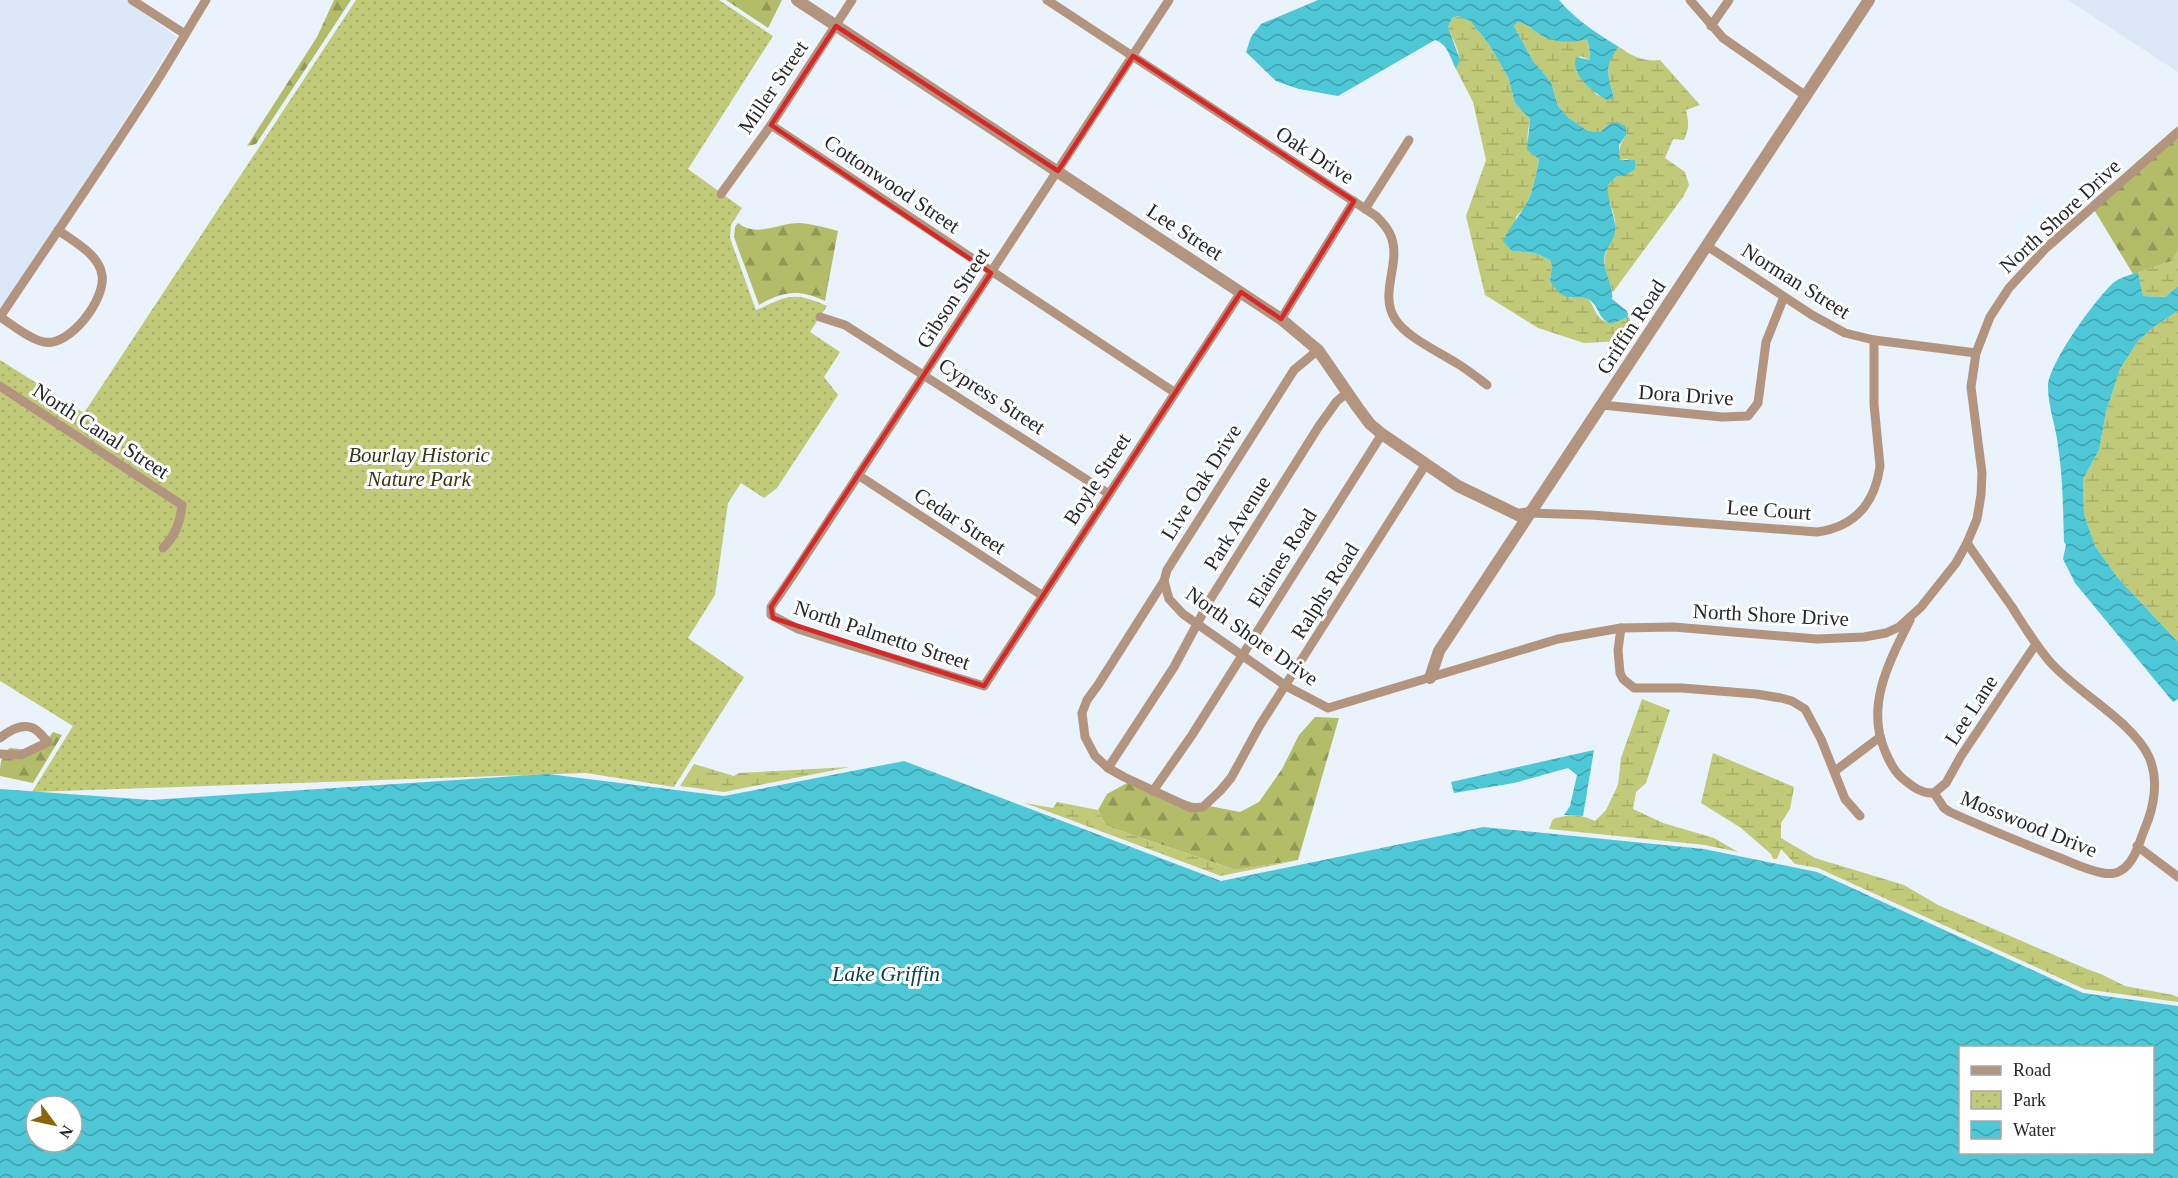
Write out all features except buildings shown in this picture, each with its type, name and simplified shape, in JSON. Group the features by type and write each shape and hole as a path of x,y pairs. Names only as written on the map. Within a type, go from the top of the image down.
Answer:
{"street":[{"path":"132,0 185,34"},
{"path":"58,230 91,255 97,262 102,276 97,300 81,323 64,338 46,342 29,335 0,317 58,230 106,158 145,100 206,0"},
{"name":"Lee Street","path":"797,0 1281,319 1318,350 1347,393 1370,423 1382,434 1458,486 1518,515 1529,513"},
{"name":"Miller Street","path":"721,194 771,125 852,0"},
{"name":"Oak Drive","path":"1047,0 1354,201 1384,225 1390,232 1394,244 1395,256 1388,292 1394,318 1406,332 1487,385"},
{"name":"Gibson Street","path":"771,615 771,607 1169,0"},
{"path":"1690,0 1711,26 1751,59 1806,96"},
{"path":"1711,26 1729,0"},
{"name":"Griffin Road","path":"1430,678 1439,651 1869,0"},
{"name":"Cottonwood Street","path":"771,125 991,273 1174,392"},
{"name":"North Shore Drive","path":"1164,581 1175,607 1286,686 1328,708 1558,639 1621,628 1674,627 1817,639 1864,637 1893,630 1913,616 1956,562 1977,519 1981,495 1981,461 1971,387 1976,353 1990,317 2009,288 2046,248 2178,132"},
{"path":"1365,209 1409,140"},
{"path":"1281,319 1354,201"},
{"name":"Norman Street","path":"1707,246 1784,297 1845,333 1874,340 1976,353"},
{"name":"Boyle Street","path":"984,686 1241,292"},
{"name":"Dora Drive","path":"1602,405 1722,417 1748,416 1758,403 1766,342 1784,297"},
{"name":"Cypress Street","path":"820,317 845,326 924,374 1109,494"},
{"name":"Lee Court","path":"1529,513 1591,515 1817,532 1839,527 1867,506 1879,475 1874,404 1874,340"},
{"name":"Live Oak Drive","path":"1108,768 1089,746 1084,736 1083,713 1087,700 1126,642 1164,581 1167,570 1294,370 1318,350"},
{"name":"North Canal Street","path":"0,386 182,505 176,532 163,548"},
{"name":"Park Avenue","path":"1108,768 1174,667 1211,598 1319,426 1337,401 1347,393"},
{"name":"Elaines Road","path":"1153,791 1242,656 1382,434"},
{"name":"Ralphs Road","path":"1153,791 1191,808 1203,807 1215,797 1231,777 1425,464"},
{"name":"Cedar Street","path":"858,475 1043,596"},
{"name":"Mosswood Drive","path":"1913,616 1882,680 1878,714 1880,737 1887,755 1900,776 1918,790 1934,793 1944,808 1950,812 2003,836 2079,866 2104,873 2117,873 2123,870 2134,856 2154,801 2154,781 2149,758 2125,727 2068,680 2036,644 1967,543"},
{"name":"North Palmetto Street","path":"771,615 807,632 984,686"},
{"path":"1621,628 1619,666 1623,679 1628,684 1641,688 1682,688 1756,694 1792,701 1805,709 1835,771 1845,799 1860,816"},
{"name":"Lee Lane","path":"1934,793 1946,783 1961,756 2036,644"},
{"path":"0,738 11,729 23,726 35,728 48,741 21,755 0,754"},
{"path":"1835,771 1880,737"},
{"path":"1108,768 1153,791"},
{"path":"2138,846 2178,877"}],"highlighted area":[{"path":"836,26 1058,171 1133,56 1354,201 1281,319 1241,292 984,686 773,618 771,607 991,273 771,125"}],"shaded area":[{"path":"0,0 125,0 177,37 0,318"},
{"path":"2068,0 2178,0 2178,72"}],"green space":[{"path":"334,0 351,0 256,144 247,146 317,37"},
{"name":"Bourlay Historic Nature Park","path":"356,0 719,0 773,36 688,169 742,208 731,225 730,238 756,310 791,297 806,298 827,306 810,332 840,352 824,377 838,395 777,488 764,498 741,483 728,503 715,595 688,638 744,677 674,787 586,773 32,792 73,726 0,681 0,360 84,413"},
{"path":"726,0 782,0 768,28"},
{"path":"1458,16 1470,21 1488,43 1508,77 1515,103 1530,119 1528,141 1534,154 1539,158 1534,185 1525,207 1516,217 1512,251 1535,253 1550,260 1552,266 1550,281 1570,298 1588,299 1602,320 1611,324 1629,317 1630,327 1620,341 1584,343 1538,328 1485,295 1466,216 1486,160 1473,102 1456,69 1459,58 1448,27 1452,18"},
{"path":"1518,22 1550,39 1568,41 1587,39 1590,60 1580,56 1576,71 1597,95 1614,98 1608,71 1610,60 1619,47 1638,58 1660,60 1700,105 1686,110 1688,125 1684,140 1673,139 1665,158 1685,172 1689,185 1683,197 1613,292 1604,262 1615,226 1608,185 1628,159 1620,160 1619,153 1627,134 1609,124 1600,132 1588,131 1569,118 1558,106 1551,82 1533,61 1514,26"},
{"path":"2178,126 2178,251 2172,261 2133,274 2090,203"},
{"path":"738,223 760,230 799,223 838,231 825,301 799,293 791,293 759,305 734,237"},
{"path":"2178,251 2178,286 2165,297 2143,296 2138,272 2172,261"},
{"path":"2178,311 2178,642 2118,578 2095,546 2084,514 2083,479 2099,450 2106,412 2120,369 2138,341 2156,325"},
{"path":"1642,699 1670,710 1646,783 1636,792 1633,809 1663,823 1714,838 1738,852 1705,845 1549,829 1553,819 1574,816 1595,821 1606,810 1618,785 1621,758"},
{"path":"1315,717 1339,718 1298,860 1236,870 1106,826 1098,810 1107,794 1127,783 1194,803 1240,812 1259,802 1282,769 1299,735"},
{"path":"53,732 62,735 33,783 0,776 2,757 10,748 39,751"},
{"path":"1713,753 1794,787 1790,809 1781,823 1781,838 1815,858 1904,885 1938,905 2125,986 2173,995 2178,997 2178,1002 2084,989 1818,868 1795,864 1781,849 1777,859 1773,859 1771,854 1741,828 1701,803"},
{"path":"694,764 734,776 739,773 850,767 724,792 680,786"},
{"path":"1057,802 1098,810 1106,826 1236,870 1299,860 1221,876 1025,803 1053,808"}],"water":[{"path":"1318,0 1559,0 1587,26 1619,47 1610,60 1608,72 1614,98 1607,100 1589,88 1576,70 1576,57 1590,60 1587,39 1569,42 1556,41 1544,37 1521,23 1518,22 1514,26 1533,61 1551,82 1558,106 1569,118 1588,131 1600,132 1609,124 1617,122 1625,126 1627,134 1619,145 1620,160 1635,160 1635,169 1624,176 1617,176 1608,185 1615,230 1604,262 1612,290 1612,299 1627,311 1629,317 1611,324 1603,319 1595,305 1589,300 1562,295 1550,281 1552,266 1550,260 1535,253 1512,251 1503,241 1529,199 1539,159 1527,150 1530,119 1515,103 1508,77 1488,43 1470,21 1458,16 1452,18 1448,27 1460,60 1456,69 1446,48 1435,40 1338,96 1299,89 1276,81 1246,52 1251,37 1261,24"},
{"path":"2138,272 2143,296 2165,297 2178,286 2178,311 2156,325 2138,341 2120,369 2106,412 2099,450 2083,479 2084,514 2095,546 2118,578 2178,642 2178,699 2173,702 2075,583 2063,559 2066,545 2061,470 2048,394 2050,377 2056,363 2095,303 2113,283"},
{"path":"1594,750 1583,816 1564,815 1570,806 1577,775 1568,768 1514,783 1454,793 1451,782"},
{"name":"Lake Griffin","path":"904,761 1221,881 1483,827 1704,849 1817,872 2083,993 2178,1006 2178,1178 0,1178 0,789 151,800 548,774 724,796"}]}
